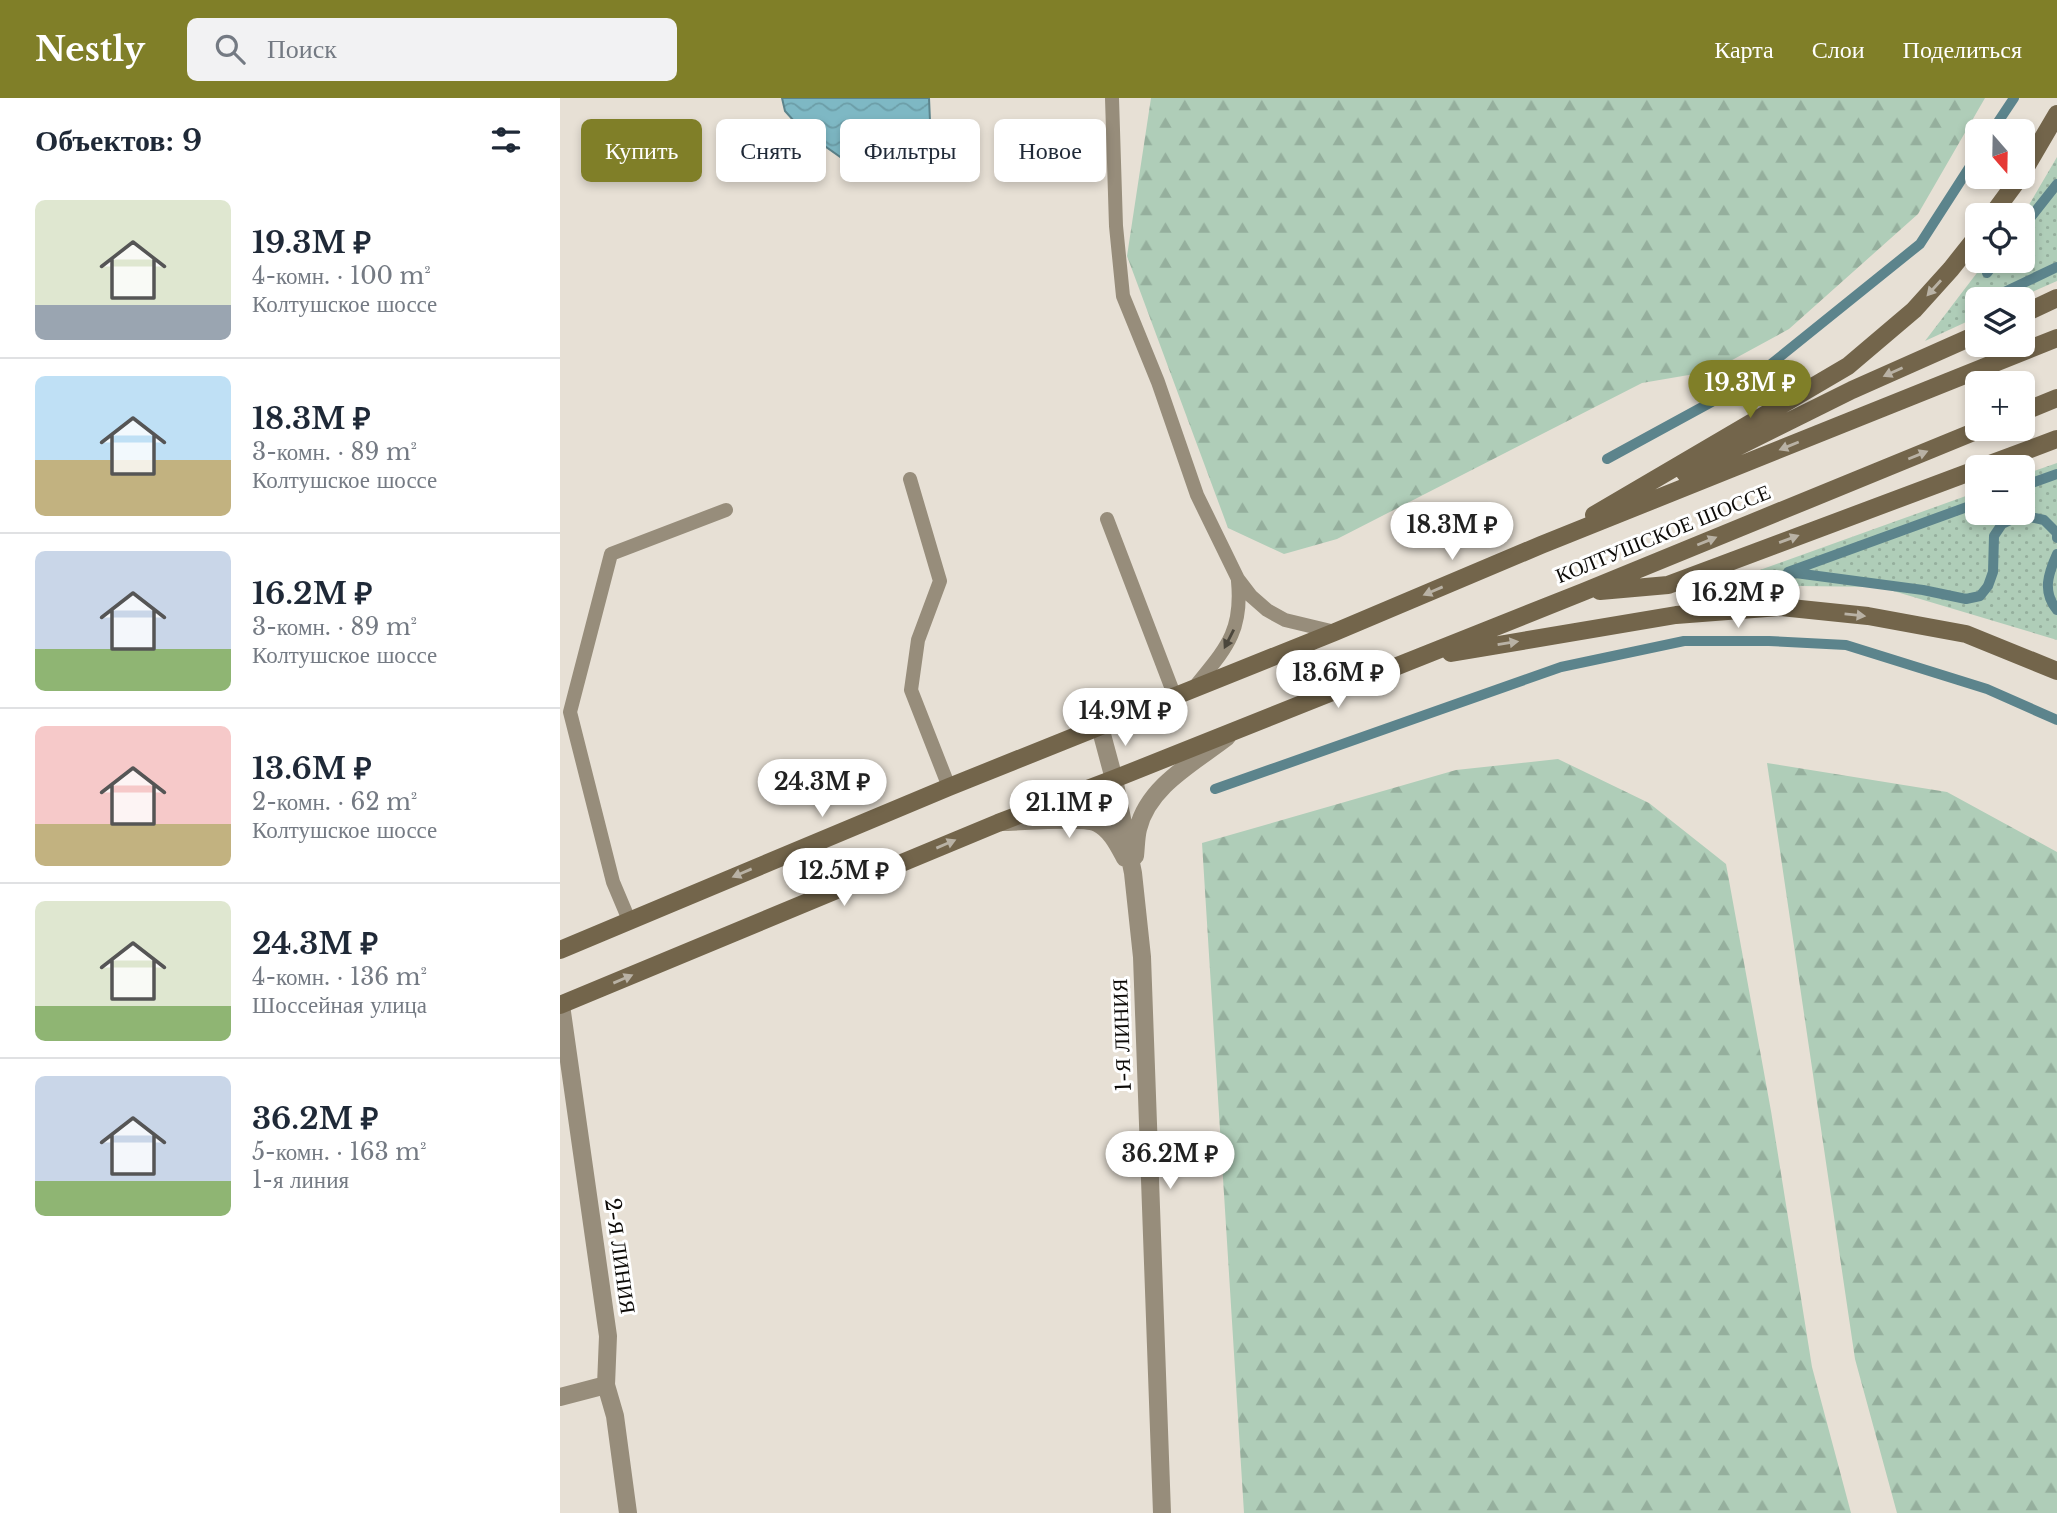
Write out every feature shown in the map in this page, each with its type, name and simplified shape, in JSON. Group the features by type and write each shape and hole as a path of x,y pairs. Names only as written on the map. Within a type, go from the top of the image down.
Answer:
{"main road":[{"path":"2035,152 2057,114"},
{"path":"1541,545 1848,366 1914,310 1965,251"},
{"path":"2035,308 2057,298"},
{"name":"КОЛТУШСКОЕ ШОССЕ","path":"560,950 949,787 2057,338"},
{"path":"1541,545 1852,390 1965,340"},
{"path":"2035,407 2057,398"},
{"name":"КОЛТУШСКОЕ ШОССЕ","path":"560,1005 998,823 1583,592 1965,436"},
{"path":"2015,455 2057,439"},
{"path":"1583,592 1668,585 1965,474"},
{"path":"1417,658 1676,615 1781,607 1868,616 1966,634 2057,671"}],"street":[{"name":"1-Я ЛИНИЯ","path":"1100,727 1114,779 1133,873 1142,957 1162,1513"},
{"path":"1133,873 1139,827 1150,801 1170,780 1241,728"},
{"path":"998,823 1070,820 1096,823 1114,838 1133,873"},
{"name":"2-Я ЛИНИЯ","path":"560,1005 608,1336 606,1385 615,1416 628,1513"},
{"path":"560,1397 606,1385"}],"lane":[{"path":"1112,98 1116,226 1123,296 1158,382 1197,495 1238,579 1251,596 1267,610 1285,620 1335,632"},
{"path":"910,479 940,581 918,640 911,690 949,787"},
{"path":"629,920 612,882 570,712 611,554 726,510"},
{"path":"1108,519 1175,696"},
{"path":"1194,689 1229,643 1237,622 1240,601 1238,579"}],"green space":[{"path":"1151,98 1985,98 1973,119 1965,119 1965,133 1918,214 1789,329 1712,371 1642,383 1337,539 1284,554 1228,528 1127,256"},
{"path":"2057,157 2057,281 2035,291 2035,287 1966,287 1977,273 2035,273 2035,203 2030,203"},
{"path":"1965,289 1965,323 1925,341"},
{"path":"2057,463 2057,640 1880,587 1718,585 1965,496 1965,525 2035,525 2035,471"},
{"path":"1558,759 1649,803 1726,864 1771,1111 1812,1367 1851,1513 1244,1513 1202,843 1456,770"},
{"path":"1767,763 1947,792 2057,852 2057,1513 1897,1513 1855,1359"}],"water":[{"path":"782,98 929,98 930,119 840,119 840,157 826,147 826,119 792,119 785,111"}],"waterway":[{"path":"2000,119 2014,98"},
{"path":"1607,459 1750,381 1920,244 1965,174"},
{"path":"2035,212 2057,184"},
{"path":"2015,287 2057,267"},
{"path":"2035,482 2057,474"},
{"path":"1965,508 1788,572 1923,590 1966,599 1980,596 1988,586 1993,572 1994,536 2001,525"},
{"path":"2035,518 2044,520 2057,533 2057,538"},
{"path":"2057,554 2048,583 2049,596 2057,610"},
{"path":"1215,789 1561,667 1684,641 1846,645 1987,689 2057,720"}]}
